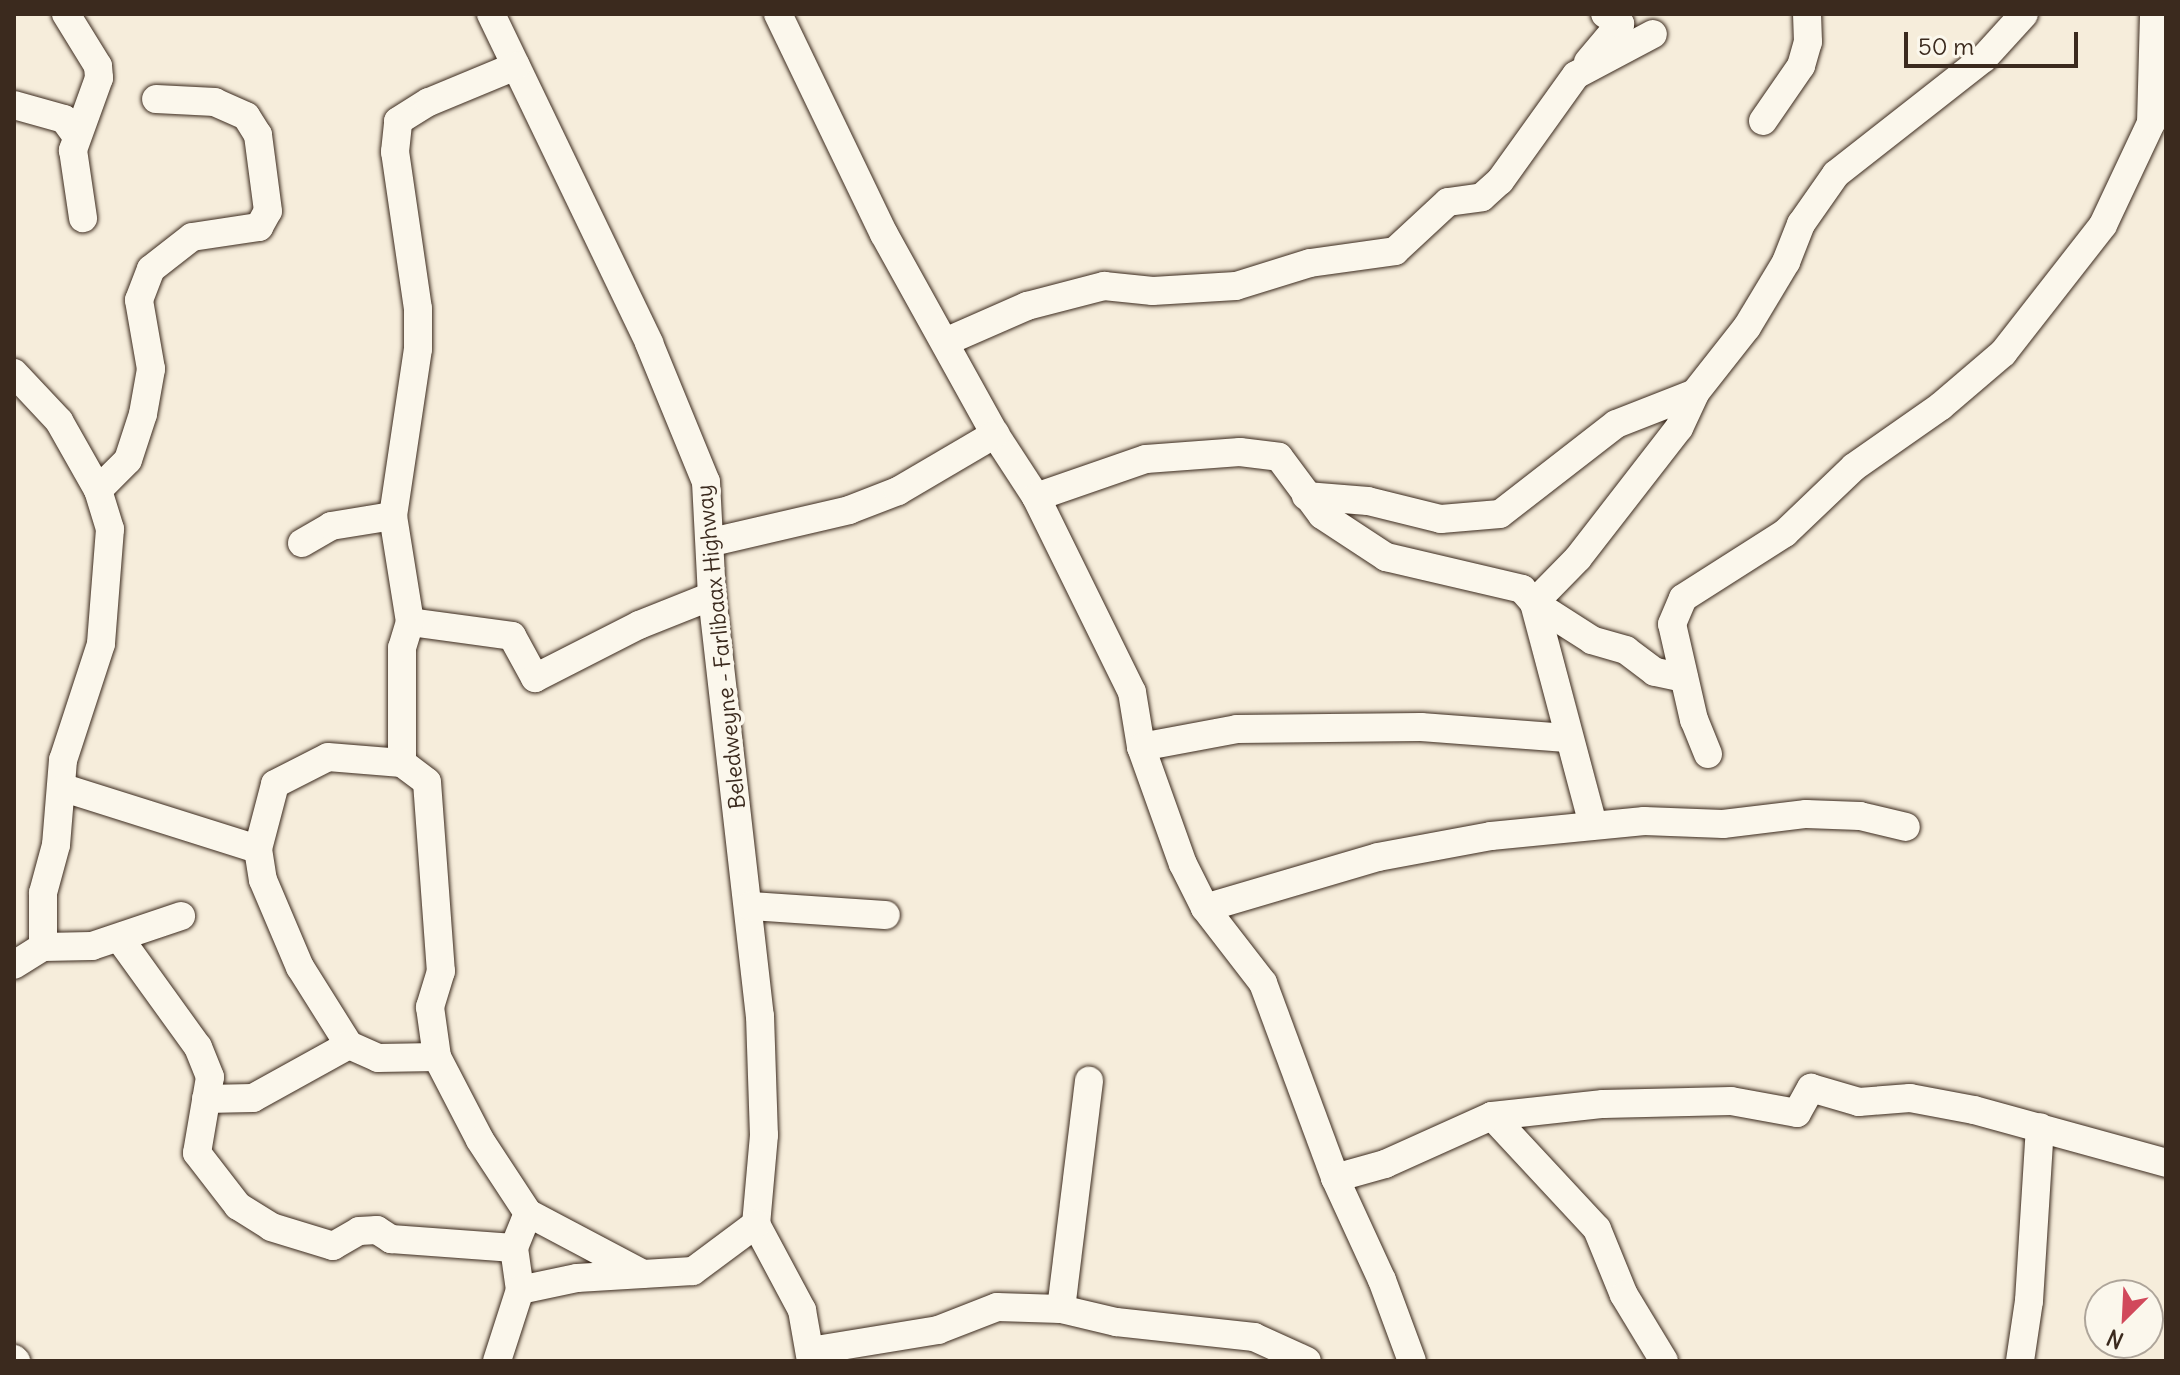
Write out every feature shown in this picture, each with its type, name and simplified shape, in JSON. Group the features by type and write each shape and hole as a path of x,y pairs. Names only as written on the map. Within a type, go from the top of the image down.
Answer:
{"street":[{"path":"68,14 90,34"},
{"path":"68,14 98,66 99,78 75,134 75,182 83,218"},
{"name":"Beledweyne - Farlibaax Highway","path":"491,14 649,343 706,482 712,542 712,596 750,906 764,1135 756,1224"},
{"path":"778,14 884,234 995,434 1036,497 1132,692 1141,747 1183,864 1205,908 1263,983 1335,1178 1412,1361"},
{"path":"945,342 1027,306 1104,286 1153,291 1236,286 1310,263 1395,251 1448,202 1482,197 1500,181 1576,75 1620,24 1605,14"},
{"path":"1807,14 1808,42"},
{"path":"1763,121 1801,66 1808,42 1824,14"},
{"path":"1534,603 1578,558 1679,428 1695,393 1747,327 1786,262 1801,224 1836,174 1984,58 2024,14"},
{"path":"1708,754 1684,678 1672,624 1683,598 1785,533 1854,467 1941,406 2003,353 2103,225 2151,123 2154,14"},
{"path":"1576,75 1653,34"},
{"path":"402,763 402,648 410,622 393,516 418,349 418,309 395,152 398,121 429,102 516,66"},
{"path":"98,490 128,460 143,414 151,369 139,300 151,269 192,237 259,227 268,211 258,135 246,116 215,102 156,99"},
{"path":"14,105 64,119 75,134"},
{"path":"14,373 59,421 98,490 110,529 101,644 63,760 64,788 43,893 43,947"},
{"path":"1306,496 1368,501 1441,519 1500,514 1616,424 1695,393"},
{"path":"712,542 849,510 898,491 995,434"},
{"path":"1036,497 1146,459 1240,452 1279,457 1322,515 1386,557 1522,589 1534,603 1592,640 1626,650 1655,672 1684,678"},
{"path":"302,543 331,526 393,516"},
{"path":"410,622 512,636 535,678 639,625 712,596"},
{"path":"1534,603 1567,738 1593,825"},
{"path":"1141,747 1237,729 1421,727 1567,738"},
{"path":"437,1057 378,1058 349,1045 300,967 263,880 258,849 275,784 328,757 402,763 427,782 441,971 430,1007 437,1057 480,1140 528,1213 643,1275"},
{"path":"64,788 258,849"},
{"path":"1205,908 1438,843 1593,825 1723,824 1806,814 1860,816 1906,827"},
{"path":"750,906 886,915"},
{"path":"14,965 43,947 92,946 181,916"},
{"path":"120,939 198,1047 210,1077 197,1153 238,1206 271,1227 333,1246 359,1231 377,1230 391,1239 514,1248"},
{"path":"206,1099 253,1098 349,1045"},
{"path":"1061,1309 1089,1081"},
{"path":"1335,1178 1385,1164 1492,1116 1603,1104 1731,1101 1797,1113 1811,1088 1859,1102 1910,1098 2040,1127 2166,1163"},
{"path":"1492,1116 1597,1229 1624,1295 1664,1361"},
{"path":"2020,1361 2029,1301 2040,1127"},
{"path":"497,1361 520,1290 514,1248 528,1213"},
{"path":"520,1290 577,1278 693,1271 756,1224 802,1310 810,1356 938,1330 997,1307 1061,1309 1307,1361"}]}
